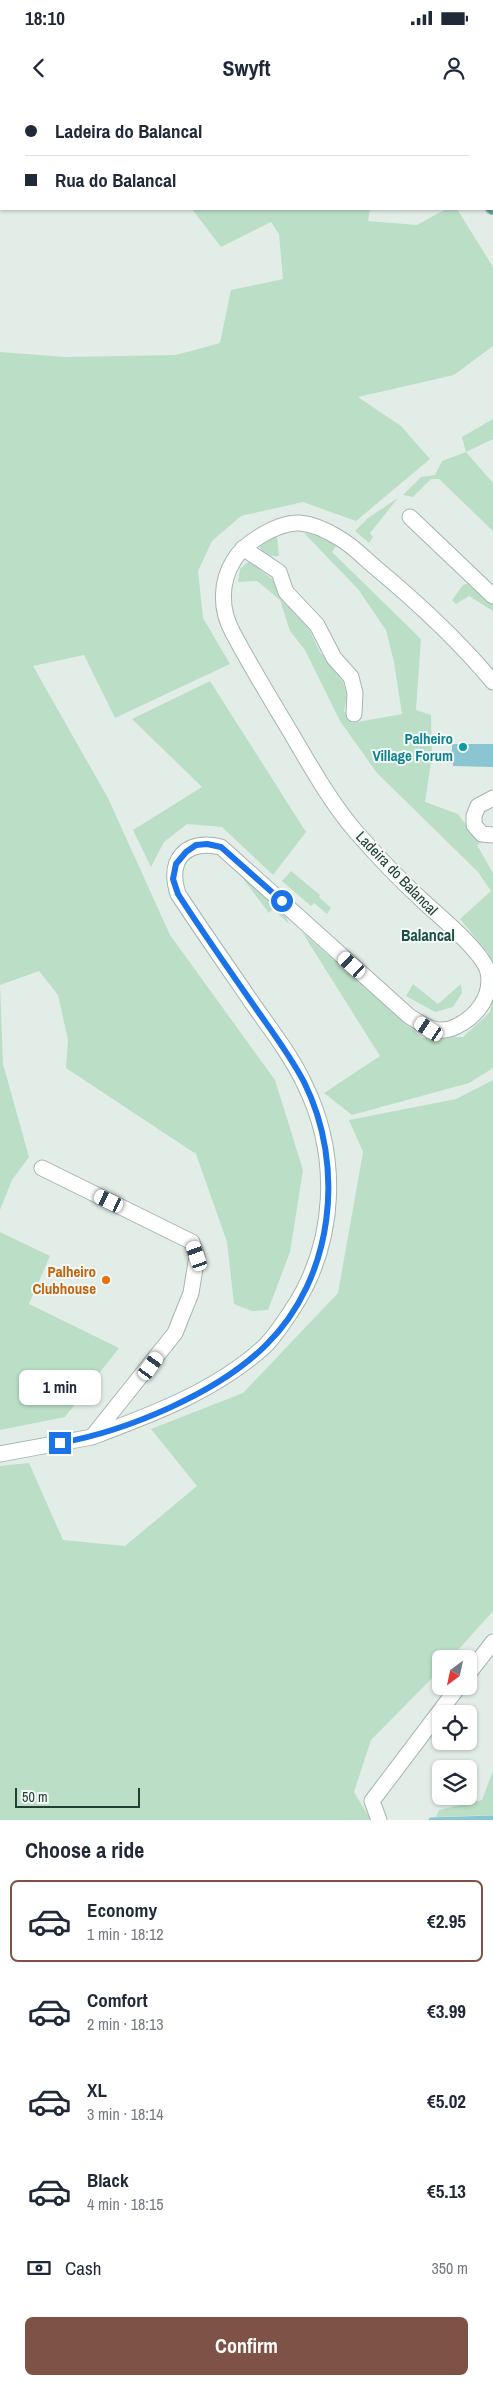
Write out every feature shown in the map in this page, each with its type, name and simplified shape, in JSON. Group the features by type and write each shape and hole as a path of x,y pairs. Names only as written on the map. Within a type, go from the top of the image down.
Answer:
{"street":[{"path":"410,517 493,596"},
{"name":"Ladeira do Balancal","path":"0,1454 92,1437 176,1405 235,1369 266,1345 285,1322 302,1295 323,1241 328,1211 326,1149 315,1110 304,1082 178,894 173,879 174,872 176,864 186,852 196,845 207,844 221,847 409,1016 429,1029 453,1029 470,1020 482,1005 488,991 488,972 474,950 403,882 356,832 318,778 244,654 230,628 223,593 226,575 235,558 244,548 268,532 297,523 314,526 340,538 446,630 493,682"},
{"path":"244,548 279,572 286,592 317,625 334,658 351,677 355,693 354,714"},
{"path":"493,798 478,806 474,816 474,825 482,834 493,836"},
{"path":"42,1168 192,1242 197,1256 191,1292 175,1332 92,1437"},
{"path":"478,1662 493,1642"},
{"path":"379,1820 372,1801 452,1695"}],"green space":[{"path":"193,210 370,210 368,221 417,225 444,210 458,210 493,267 493,346 454,375 358,397 401,426 430,459 356,521 303,502 241,516 212,541 198,571 203,618 230,664 115,718 84,655 33,666 108,798 170,935 275,1080 303,1170 290,1252 268,1310 252,1311 234,1304 227,1242 196,1154 66,1068 68,1040 58,995 39,971 0,985 0,352 66,357 176,355 220,343 231,290 283,279 279,234 271,222 221,247"},
{"path":"493,419 493,439 466,452 462,437"},
{"path":"466,452 493,483 493,531 439,479 431,479 413,497 403,495 421,477 435,475 442,461"},
{"path":"398,498 370,533 373,537 369,543 355,531 368,518"},
{"path":"304,533 316,535 337,544 332,552 421,639 416,710 431,715 432,755 425,802 458,814 466,825 488,838 477,845 493,873 493,972 488,953 460,919 491,891 478,872 377,773 340,721 305,650 290,631 280,600 257,581 238,582 240,569 249,561 272,579 309,629 320,652 343,682 347,696 344,711 352,723 402,714 394,662 386,630 358,589"},
{"path":"277,537 279,556 268,555 263,552 259,546 260,542"},
{"path":"473,582 493,602 493,611 469,596 456,604 452,600 463,585"},
{"path":"210,681 306,832 273,875 222,827 187,824 164,842 151,867 133,830 202,787 132,719"},
{"path":"291,871 320,895 319,897 331,908 327,914 314,903 311,906 282,881"},
{"path":"238,872 285,915 289,924 273,909 269,913"},
{"path":"302,932 422,1038 463,1037 490,1012 493,994 493,1068 469,1083 352,1115 324,1093 380,1056"},
{"path":"413,984 438,1004 461,984 462,993 453,1007 435,1012 406,996"},
{"path":"0,985 3,1064 29,1157 12,1180 0,1210"},
{"path":"493,1080 493,1611 458,1650 432,1650 432,1678 371,1740 354,1792 371,1820 0,1820 0,1466 29,1463 63,1540 125,1546 197,1486 151,1429 243,1393 338,1293 363,1152 349,1120 456,1099"},
{"path":"0,1232 50,1256 29,1304 119,1348 65,1417 0,1430"},
{"path":"493,1771 493,1815 436,1817 439,1810 460,1805 477,1805 477,1801 482,1800"}],"water":[{"path":"452,744 493,744 493,767 453,766 453,760 447,756 452,750"}],"waterway":[{"path":"431,1820 493,1818"}],"place":[{"name":"Palheiro Village Forum","path":"463,747"},
{"name":"Palheiro Clubhouse","path":"106,1280"}],"district":[{"name":"Balancal","path":"428,935"}],"route":[{"path":"60,1443 92,1437 176,1405 241,1365 266,1345 285,1322 302,1295 313,1270 323,1241 328,1211 329,1180 326,1149 318,1119 304,1082 178,894 173,879 176,864 186,852 196,845 207,844 221,847 282,901"}]}
